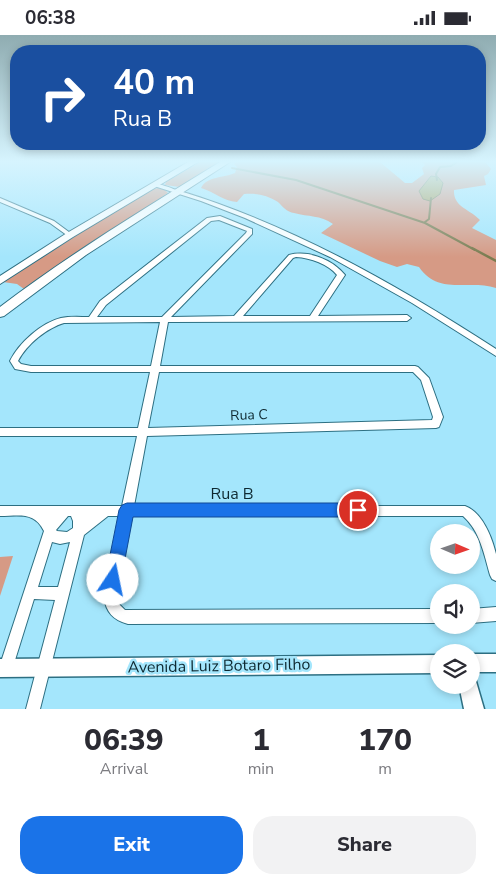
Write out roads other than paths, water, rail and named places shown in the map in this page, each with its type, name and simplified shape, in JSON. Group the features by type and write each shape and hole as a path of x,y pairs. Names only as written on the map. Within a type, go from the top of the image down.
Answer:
{"main road":[{"path":"0,283 70,235 141,193"},
{"path":"0,313 46,277 134,218 176,193"},
{"path":"0,283 14,287 20,292 20,298"}],"street":[{"path":"183,193 267,224 316,246 390,286 496,353"},
{"path":"0,200 52,222 70,235"},
{"path":"92,319 103,303 209,219 214,217 220,218 250,231 164,318 110,597 112,608 120,615 128,617 430,616"},
{"path":"238,318 291,256 298,254 307,255 337,270 341,274 313,318"},
{"path":"154,369 31,369 16,366 14,361 18,354 55,322 64,319 407,318"},
{"name":"Rua C","path":"0,432 142,432 436,424 438,417 425,378 415,369 154,369"},
{"path":"34,511 44,519 55,537 63,539 79,532 92,518 110,510"},
{"name":"Rua B","path":"0,511 464,511 472,516 479,527 496,575"},
{"path":"3,668 50,531 57,518 69,511 79,520 79,532 33,709"},
{"path":"30,593 63,594"},
{"path":"480,616 496,614"},
{"path":"480,663 496,663"},
{"name":"Avenida Luiz Botaro Filho","path":"3,668 430,664"},
{"path":"470,694 474,709"}],"waterway":[{"path":"336,193 425,223 475,250"},
{"path":"425,222 429,219 431,198"},
{"path":"472,248 496,261"}]}
